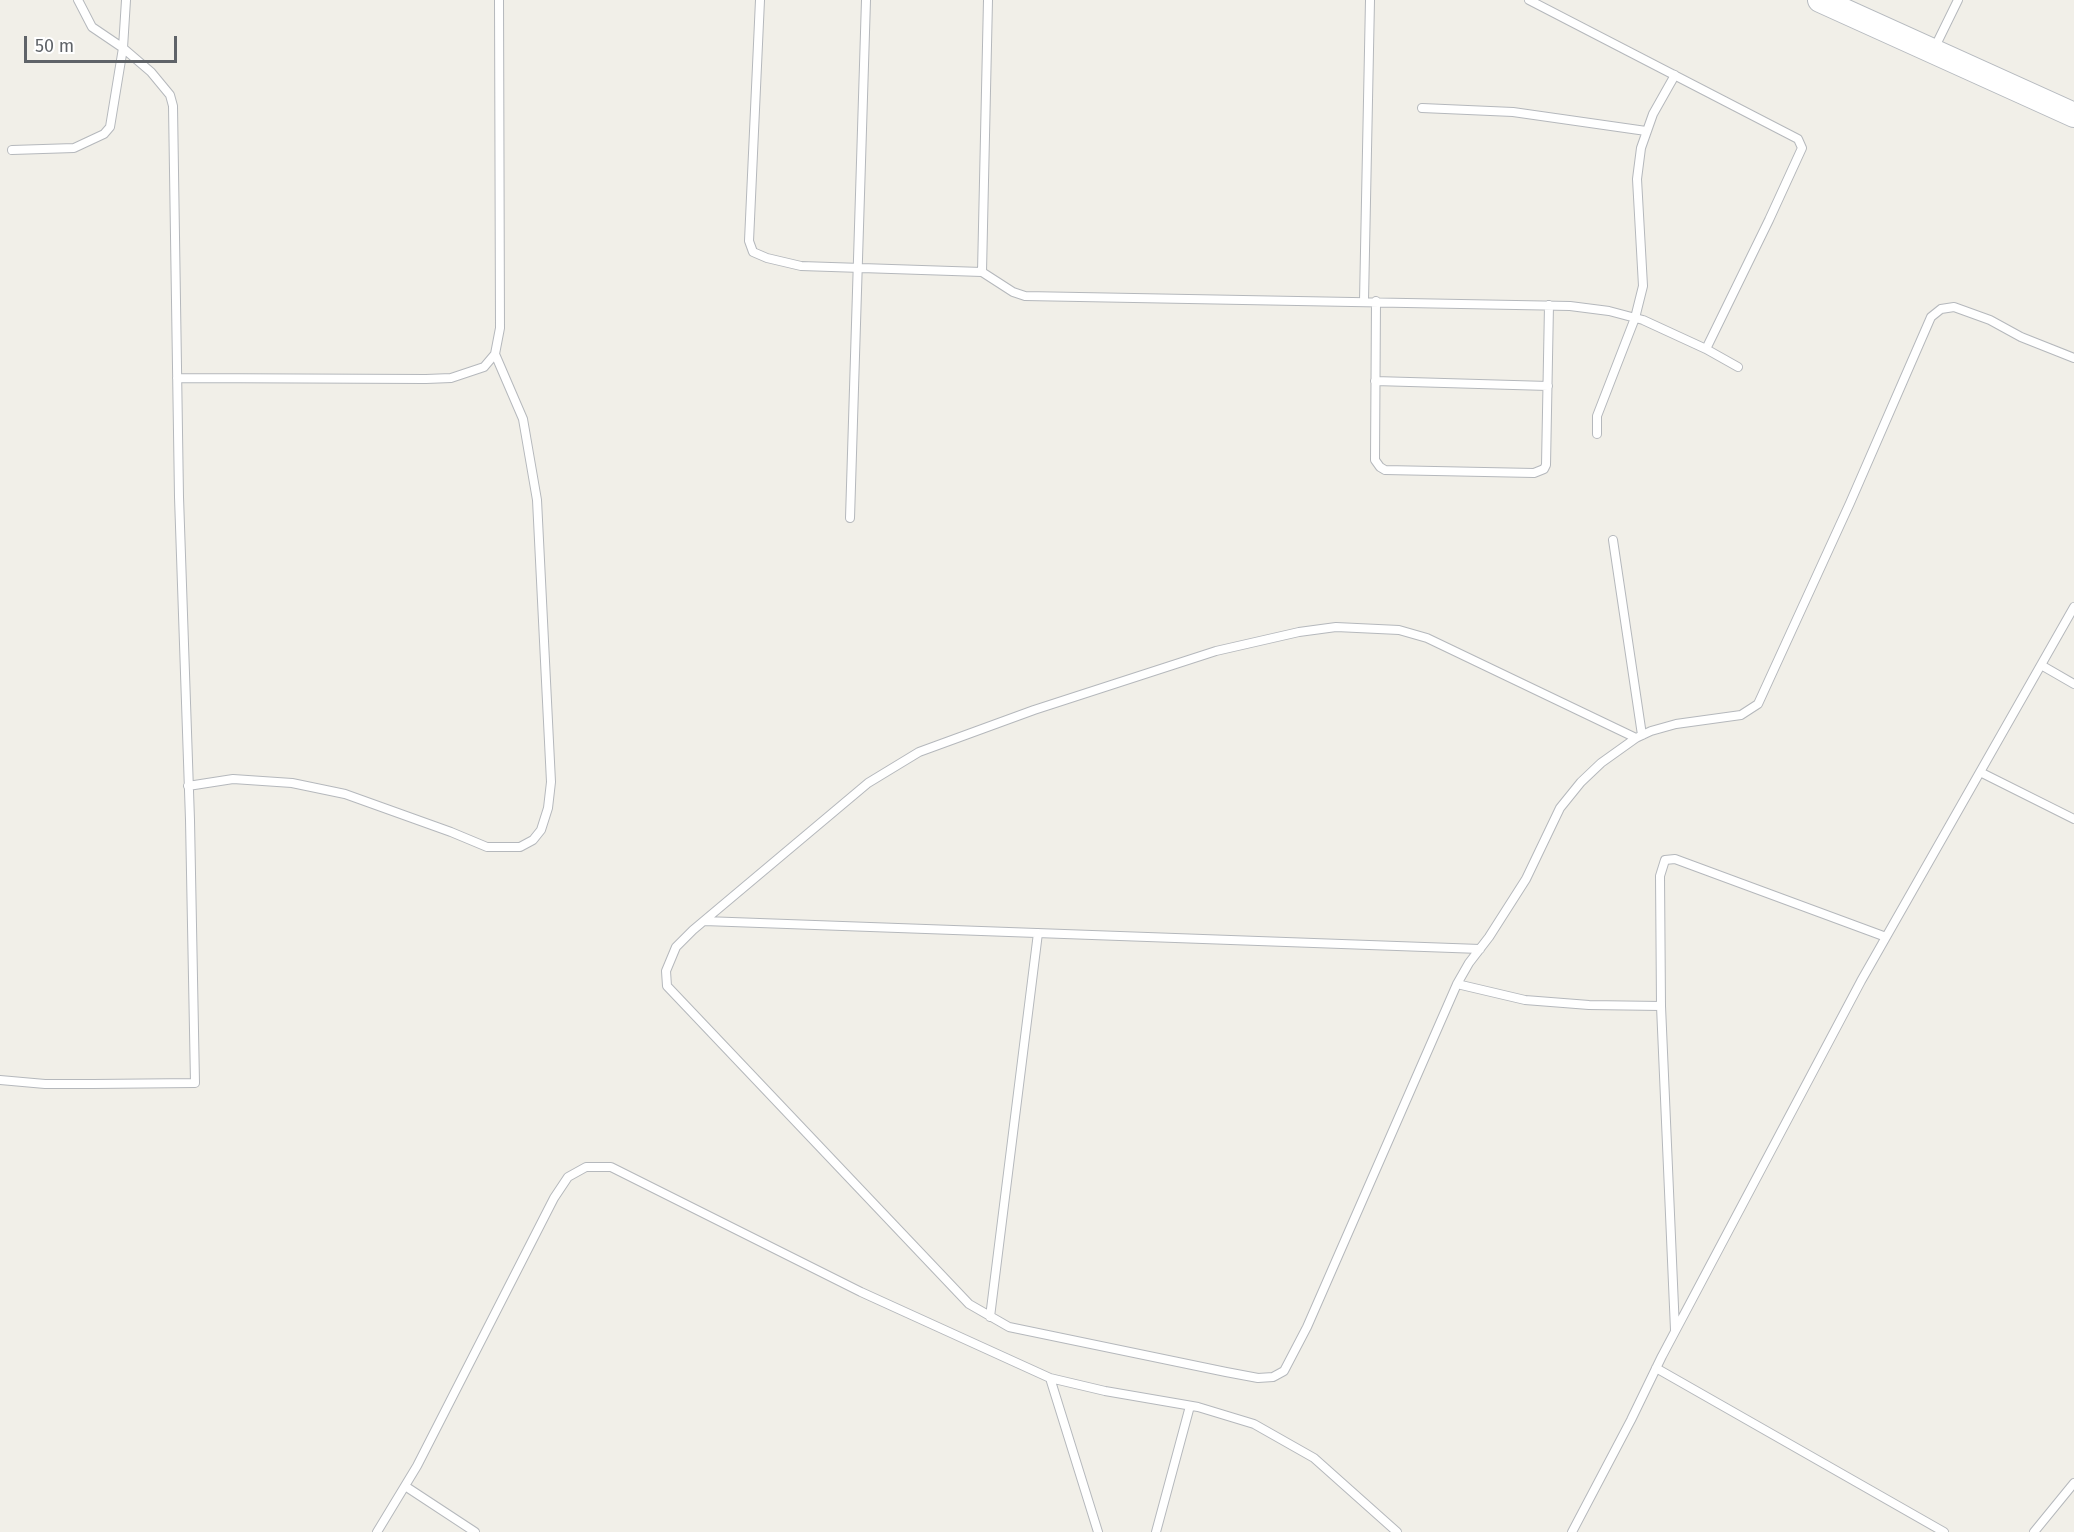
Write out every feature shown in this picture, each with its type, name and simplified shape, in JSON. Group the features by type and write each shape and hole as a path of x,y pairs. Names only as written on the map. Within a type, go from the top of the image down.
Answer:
{"street":[{"path":"1820,0 2074,115"}],"lane":[{"path":"0,1080 45,1084 195,1083 178,497 173,106 170,95 151,72 123,48 92,27 78,0"},
{"path":"12,150 74,148 104,134 110,127 123,48 126,0"},
{"path":"177,378 451,378 484,367 495,354 500,328 499,0"},
{"path":"760,0 749,242 753,252 767,258 801,266 982,272 1013,292 1025,296 1570,306 1609,311 1635,318 1706,349 1738,367"},
{"path":"850,518 866,0"},
{"path":"982,272 988,0"},
{"path":"1364,301 1370,0"},
{"path":"1529,0 1798,139 1802,148 1706,349"},
{"path":"1933,51 1958,0"},
{"path":"1597,434 1597,416 1635,318 1643,286 1637,179 1641,148 1646,131 1675,75"},
{"path":"1422,108 1513,112 1646,131"},
{"path":"1376,301 1376,460 1385,470 1534,473 1544,470 1546,465 1549,306"},
{"path":"1639,737 1427,638 1399,630 1336,627 1299,632 1216,651 1076,695 919,752 868,783 676,947 666,971 667,986 969,1304 1009,1327 1226,1372 1258,1378 1273,1377 1284,1371 1308,1327 1457,984 1526,879 1560,808 1581,782 1601,763 1639,737 1676,724 1741,715 1758,704 1850,503 1931,317 1941,309 1954,308 1990,320 2021,337 2074,358"},
{"path":"188,786 233,779 303,785 345,794 375,804 487,847 520,847 533,840 541,830 548,808 551,782 537,500 523,419 495,354"},
{"path":"1375,381 1548,386"},
{"path":"1613,540 1639,737"},
{"path":"1572,1532 1675,1330 1886,937 2074,607"},
{"path":"2041,665 2074,684"},
{"path":"1980,772 2074,819"},
{"path":"1675,1330 1660,1006 1660,876 1665,860 1675,859 1886,937"},
{"path":"704,921 1480,949"},
{"path":"990,1317 1038,933"},
{"path":"1457,984 1525,1000 1589,1005 1660,1006"},
{"path":"377,1532 417,1466 554,1198 568,1177 586,1167 611,1167 861,1292 1050,1378 1190,1406 1254,1424 1314,1458 1397,1532"},
{"path":"1656,1368 1944,1532"},
{"path":"1050,1378 1098,1532"},
{"path":"1156,1532 1190,1406"},
{"path":"2034,1532 2074,1483"},
{"path":"405,1486 475,1532"}]}
